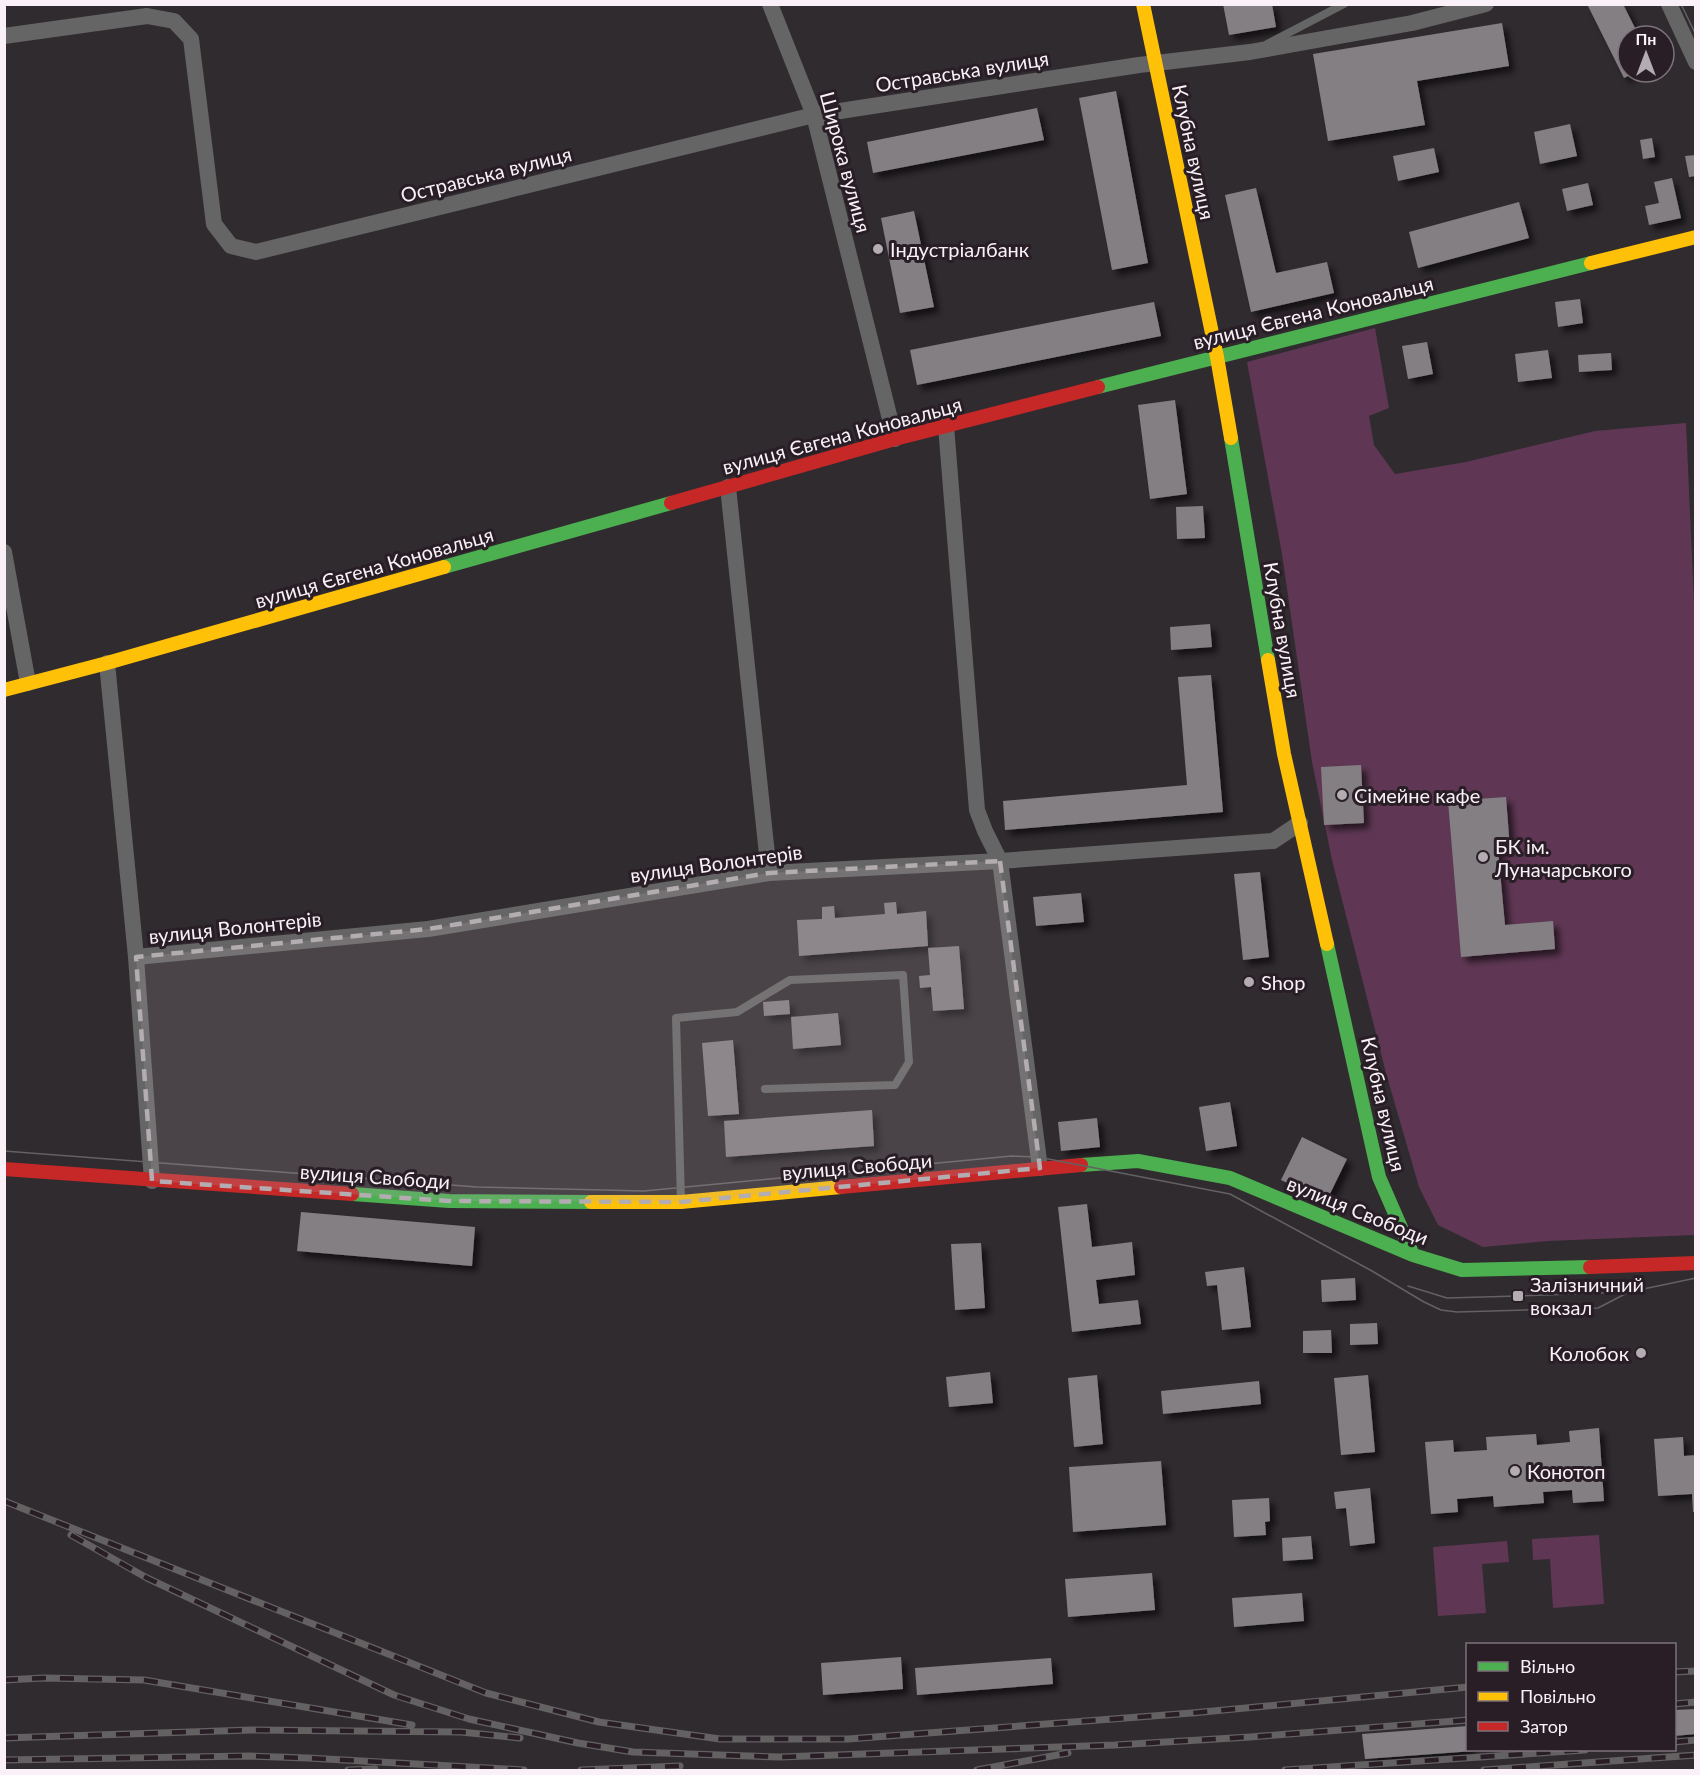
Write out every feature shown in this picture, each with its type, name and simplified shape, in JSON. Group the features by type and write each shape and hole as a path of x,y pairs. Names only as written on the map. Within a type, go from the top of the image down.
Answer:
{"street":[{"name":"Широка вулиця","path":"770,4 814,116 895,439"},
{"name":"Клубна вулиця","path":"1143,4 1217,357 1282,742 1380,1178 1413,1255"},
{"name":"Остравська вулиця","path":"4,36 147,16 174,21 191,39 214,224 231,246 256,252 814,116 1155,63 1250,52 1412,23 1486,4"},
{"path":"1669,4 1695,62"},
{"name":"вулиця Євгена Коновальця","path":"4,690 107,663 895,439 1389,312 1695,237"},
{"path":"946,426 977,810 1000,861 1040,1168"},
{"path":"728,487 769,873"},
{"path":"4,552 28,683"},
{"name":"вулиця Волонтерів","path":"107,663 136,957 152,1181"},
{"name":"вулиця Волонтерів","path":"136,957 428,929 769,873 1000,861 1273,841 1300,823"},
{"name":"вулиця Свободи","path":"4,1169 449,1201 681,1202 1138,1161 1230,1178 1413,1255 1462,1270 1695,1263"}],"lane":[{"path":"1250,52 1344,4"},
{"path":"681,1202 676,1018 737,1012 790,980 903,975 909,1062 895,1085 765,1089"}],"highlighted area":[{"path":"1000,861 1040,1168 681,1202 449,1201 152,1181 136,957 428,929 769,873"}],"shaded area":[{"path":"1375,328 1389,408 1369,416 1374,445 1395,474 1466,462 1595,431 1686,423 1696,648 1695,1235 1548,1241 1483,1247 1438,1225 1419,1187 1386,1073 1332,860 1312,762 1282,554 1247,362"},
{"path":"1599,1535 1604,1604 1553,1608 1550,1559 1533,1560 1532,1539"},
{"path":"1507,1541 1509,1562 1482,1564 1486,1613 1438,1616 1433,1547"}],"building":[{"path":"1223,4 1272,4 1276,27 1229,35"},
{"path":"1587,4 1623,4 1633,24 1616,24 1616,62"},
{"path":"1502,23 1509,66 1417,81 1425,125 1328,141 1313,54"},
{"path":"1116,91 1148,263 1112,270 1079,98"},
{"path":"1037,108 1044,140 873,173 867,142"},
{"path":"1570,124 1577,156 1540,164 1534,132"},
{"path":"1652,138 1655,157 1643,159 1640,140"},
{"path":"1434,148 1439,172 1398,181 1393,156"},
{"path":"1696,155 1696,176 1689,177 1685,156"},
{"path":"1672,178 1681,218 1649,225 1645,206 1659,203 1654,182"},
{"path":"1588,183 1593,205 1567,211 1562,189"},
{"path":"1256,188 1276,273 1327,262 1334,293 1251,312 1225,195"},
{"path":"1519,202 1529,238 1418,268 1409,232"},
{"path":"914,211 934,307 900,313 881,218"},
{"path":"1580,299 1583,323 1558,327 1555,302"},
{"path":"1154,302 1161,336 917,385 910,350"},
{"path":"1427,342 1433,374 1408,379 1402,346"},
{"path":"1548,350 1552,378 1518,382 1515,354"},
{"path":"1611,353 1612,370 1579,372 1578,355"},
{"path":"1175,400 1187,494 1150,499 1138,405"},
{"path":"1203,506 1205,538 1177,539 1176,507"},
{"path":"1210,624 1212,647 1171,650 1170,627"},
{"path":"1211,675 1223,812 1005,830 1003,801 1187,785 1178,677"},
{"name":"Сімейне кафе","path":"1361,765 1364,823 1324,825 1321,767"},
{"path":"1506,797 1510,849 1498,850 1505,925 1553,921 1555,949 1461,957 1448,801"},
{"path":"1260,872 1269,957 1243,960 1234,874"},
{"path":"1081,893 1084,922 1036,926 1033,897"},
{"path":"896,902 897,914 926,911 928,946 799,956 797,920 822,919 822,907 834,906 835,918 885,914 884,903"},
{"path":"959,946 964,1009 933,1011 931,987 920,988 919,976 930,975 928,948"},
{"path":"789,1000 790,1014 764,1016 763,1002"},
{"path":"838,1013 841,1045 793,1049 791,1017"},
{"path":"733,1040 739,1114 708,1116 702,1043"},
{"path":"1230,1102 1237,1146 1206,1151 1199,1107"},
{"path":"872,1110 874,1146 726,1157 724,1121"},
{"path":"1097,1118 1100,1147 1061,1151 1058,1122"},
{"path":"1302,1137 1347,1159 1326,1202 1281,1180"},
{"path":"1087,1204 1092,1247 1132,1242 1135,1275 1096,1280 1099,1304 1138,1300 1141,1324 1072,1332 1058,1207"},
{"path":"301,1212 475,1227 472,1266 297,1251"},
{"path":"981,1243 985,1308 955,1310 951,1244"},
{"path":"1244,1267 1251,1327 1222,1330 1217,1285 1207,1286 1205,1272"},
{"path":"1355,1278 1356,1300 1322,1302 1321,1280"},
{"path":"1377,1323 1378,1344 1350,1345 1350,1324"},
{"path":"1331,1330 1332,1353 1303,1353 1303,1331"},
{"path":"990,1372 993,1403 949,1407 946,1377"},
{"path":"1097,1375 1103,1444 1074,1447 1068,1378"},
{"path":"1368,1375 1375,1452 1341,1455 1334,1378"},
{"path":"1259,1381 1261,1404 1163,1414 1161,1391"},
{"name":"Конотоп","path":"1599,1428 1604,1501 1573,1503 1572,1490 1543,1492 1544,1503 1494,1507 1493,1496 1457,1499 1458,1512 1431,1514 1425,1442 1453,1440 1454,1452 1487,1450 1486,1437 1536,1434 1537,1445 1570,1442 1569,1431"},
{"path":"1683,1437 1684,1456 1696,1455 1696,1512 1693,1512 1692,1494 1658,1496 1654,1439"},
{"path":"1161,1461 1166,1525 1073,1532 1069,1467"},
{"path":"1370,1488 1375,1543 1350,1546 1346,1508 1336,1509 1334,1492"},
{"path":"1269,1498 1270,1521 1265,1522 1266,1535 1234,1537 1232,1500"},
{"path":"1311,1536 1313,1559 1283,1561 1282,1538"},
{"path":"1152,1573 1155,1610 1068,1617 1065,1579"},
{"path":"1302,1593 1304,1621 1234,1627 1232,1598"},
{"path":"901,1657 903,1689 823,1695 821,1663"},
{"path":"1051,1658 1053,1684 917,1695 915,1668"},
{"path":"1696,1709 1696,1734 1676,1736 1676,1710"},
{"path":"1466,1726 1466,1751 1474,1751 1365,1759 1362,1734"}],"tram line":[{"path":"1681,4 1696,35"},
{"path":"4,1151 477,1187 644,1191 1012,1156 1038,1157 1230,1194 1441,1310 1457,1312 1598,1308 1629,1292"},
{"path":"1408,1286 1447,1298 1629,1292 1696,1278"}],"railway":[{"path":"4,1501 486,1693 599,1722 720,1739 848,1739 1192,1713 1466,1687"},
{"path":"71,1535 147,1578 394,1695 469,1719 578,1743 633,1752 780,1757 1115,1745 1466,1720"},
{"path":"1676,1672 1696,1671"},
{"path":"4,1680 44,1678 144,1680 412,1725"},
{"path":"1676,1704 1696,1702"},
{"path":"4,1738 251,1730 461,1732 520,1738"},
{"path":"1676,1742 1696,1740"},
{"path":"1285,1770 1570,1751"},
{"path":"977,1770 1068,1753"},
{"path":"1484,1770 1696,1755"},
{"path":"4,1760 249,1756 524,1770"},
{"path":"581,1770 680,1766"},
{"path":"348,1770 375,1769"}],"traffic: fast":[{"path":"1098,387 1591,263"},
{"path":"1231,438 1268,660"},
{"path":"444,567 671,503"},
{"path":"1327,944 1379,1177 1413,1255 1462,1270 1590,1267"},
{"path":"1081,1165 1138,1161 1230,1178 1413,1255"},
{"path":"352,1194 449,1201 591,1202"}],"traffic: slow":[{"path":"1143,4 1217,357 1231,438"},
{"path":"1591,263 1696,237"},
{"path":"4,690 444,567"},
{"path":"1268,660 1284,754 1327,944"},
{"path":"591,1202 681,1202 841,1187"}],"traffic: jam":[{"path":"671,503 895,439 1098,387"},
{"path":"841,1187 1081,1165"},
{"path":"4,1169 352,1194"},
{"path":"1590,1267 1696,1263"}],"place":[{"name":"Індустріалбанк","path":"878,249"},
{"name":"Сімейне кафе","path":"1342,795"},
{"name":"БК ім. Луначарського","path":"1483,857"},
{"name":"Shop","path":"1249,982"},
{"name":"Залізничний вокзал","path":"1518,1296"},
{"name":"Колобок","path":"1641,1353"},
{"name":"Конотоп","path":"1515,1471"}]}
